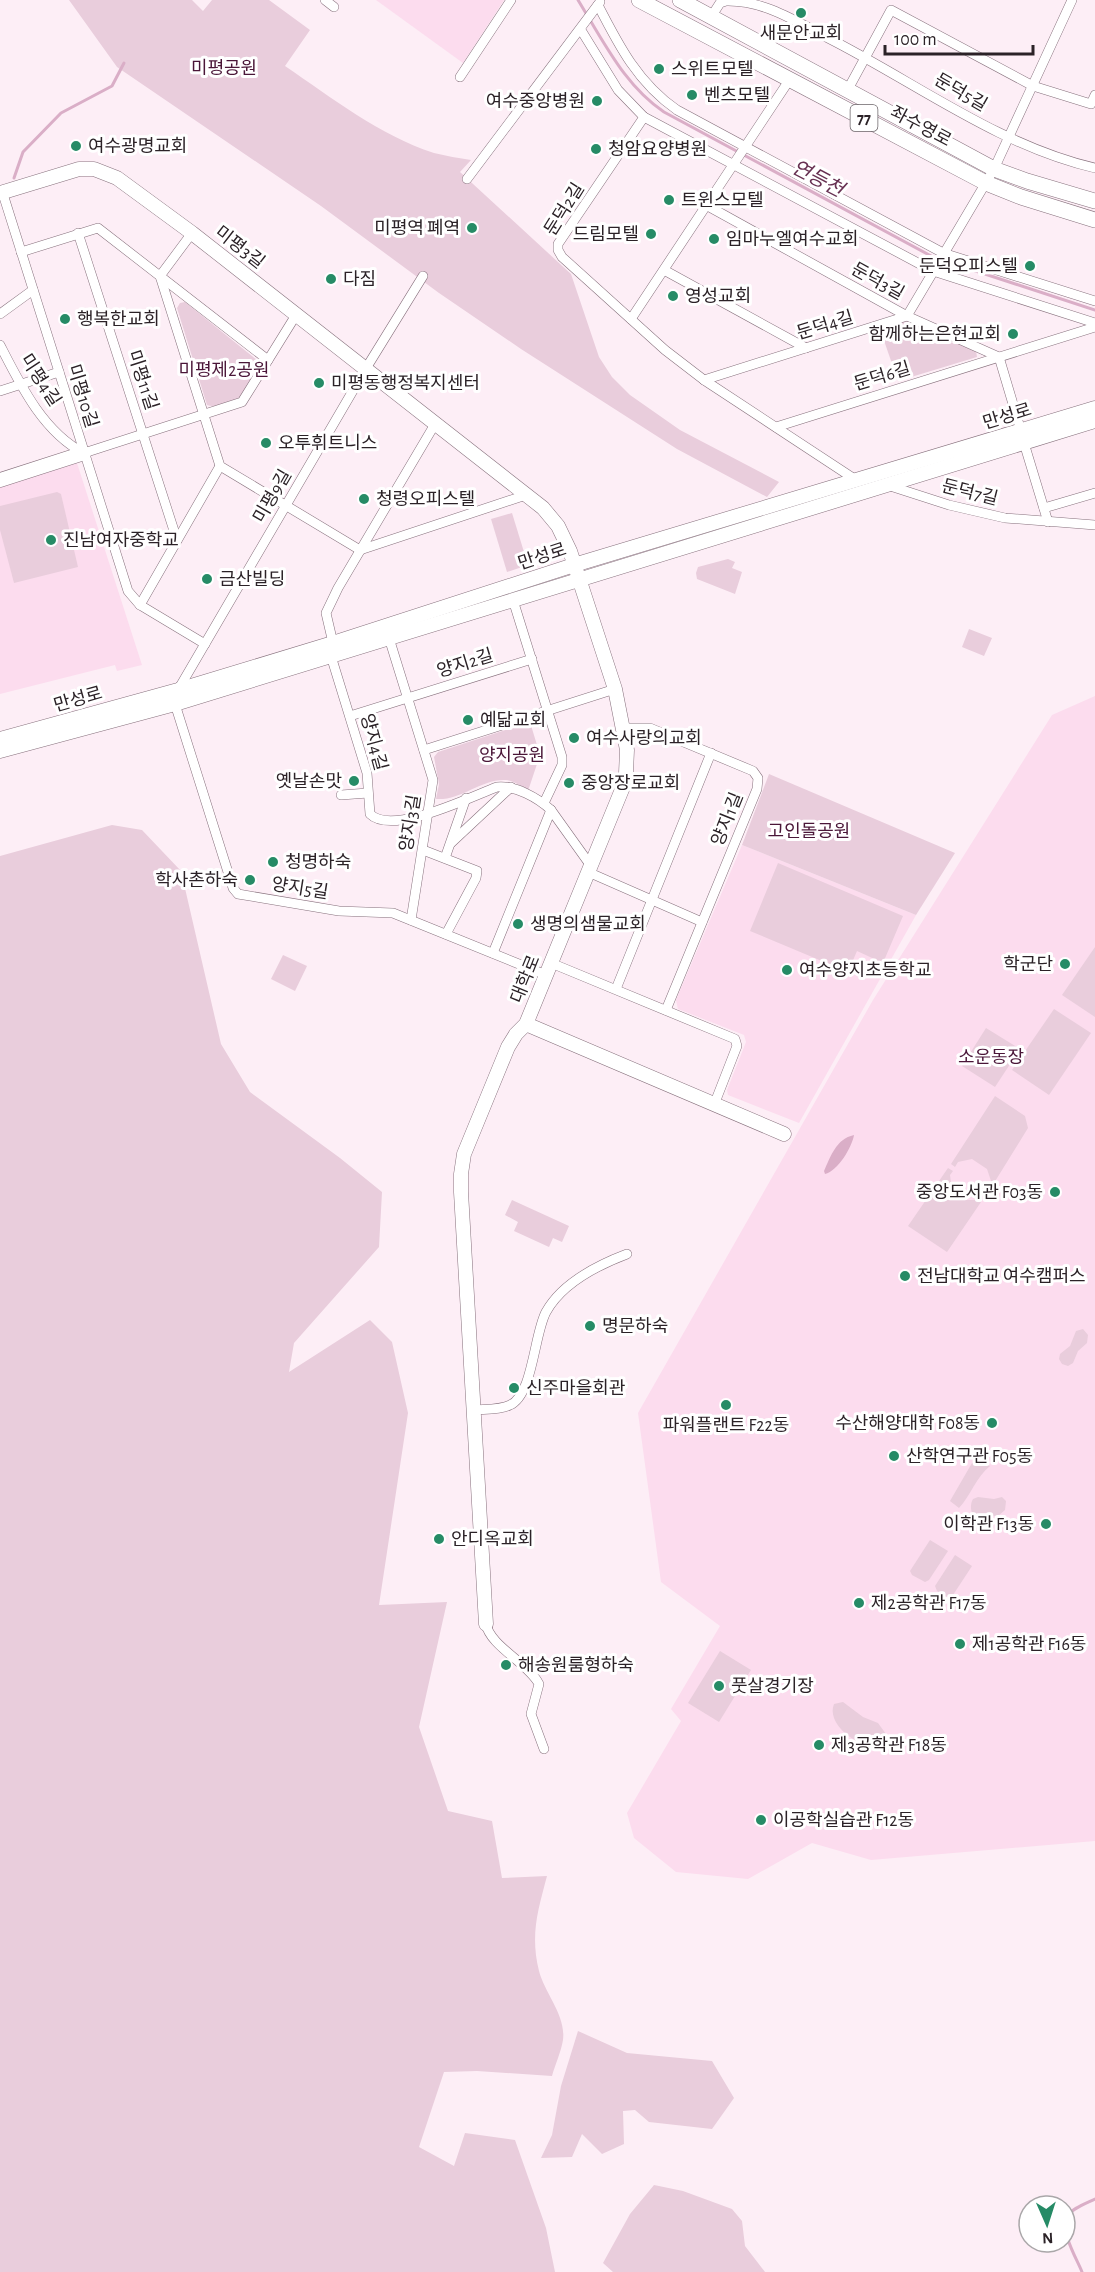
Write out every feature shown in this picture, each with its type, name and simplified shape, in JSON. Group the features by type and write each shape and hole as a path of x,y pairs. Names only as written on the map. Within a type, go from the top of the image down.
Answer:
{"main road":[{"name":"좌수영로","path":"680,0 994,169 1095,201"},
{"name":"좌수영로","path":"646,2 986,183 1021,197 1095,219"},
{"path":"933,154 941,140"},
{"path":"1021,197 1027,181"}],"street":[{"path":"325,0 334,7"},
{"path":"460,77 511,0"},
{"path":"1048,522 999,357 907,316 994,169 1072,0"},
{"name":"둔덕5길","path":"711,17 720,3 726,1 771,9 866,57 1009,138 1038,151 1095,168"},
{"path":"467,179 581,30 599,3 629,62 660,98 676,110 943,254 1095,301"},
{"path":"847,91 891,10 1033,86 1093,100"},
{"path":"581,30 618,90 644,117 933,272 1095,325"},
{"path":"632,319 790,79"},
{"name":"둔덕2길","path":"644,117 557,246 560,254 567,264 665,350 704,380 856,480"},
{"name":"미평3길","path":"1,193 65,171 79,169 94,170 117,178 192,233 543,508 558,526 579,580"},
{"name":"미평10길","path":"1,193 122,577 130,595 140,605 205,644"},
{"name":"둔덕3길","path":"706,205 907,316"},
{"path":"21,252 98,228 268,360"},
{"name":"미평11길","path":"78,233 143,434"},
{"path":"160,276 192,233"},
{"path":"664,270 806,348"},
{"path":"160,276 220,466 285,506 360,550 526,495"},
{"name":"미평9길","path":"175,704 178,690 365,370 423,276"},
{"path":"0,314 33,290"},
{"path":"0,480 204,416 244,401 296,315"},
{"name":"둔덕4길","path":"704,380 907,316"},
{"name":"둔덕6길","path":"776,427 1095,325"},
{"name":"미평4길","path":"0,345 21,384 63,439 84,453"},
{"path":"0,391 58,372"},
{"name":"만성로","path":"0,740 332,649 389,638 885,484 1095,408"},
{"name":"만성로","path":"0,751 175,704 574,565 856,480 1022,436 1095,421"},
{"path":"332,649 326,611 435,424"},
{"path":"143,434 177,540"},
{"path":"140,605 220,466"},
{"name":"둔덕7길","path":"885,484 916,495 1005,518 1095,525"},
{"path":"1044,508 1095,493"},
{"name":"대학로","path":"579,580 615,689 624,728 627,763 623,787 526,1024 784,1134"},
{"path":"493,953 562,761 513,600"},
{"name":"양지3길","path":"389,638 433,780 411,920"},
{"name":"양지4길","path":"332,649 367,773 369,812 373,817 388,821 406,820 429,813"},
{"name":"양지2길","path":"408,698 532,660"},
{"path":"424,750 615,689"},
{"path":"350,716 408,698"},
{"name":"양지5길","path":"175,704 233,888 238,894 339,911 390,912 493,953 549,969"},
{"name":"양지1길","path":"624,728 650,728 753,771 757,775 758,783 666,1010"},
{"path":"616,989 711,753"},
{"path":"429,813 497,787 511,787 547,807 590,869 702,922"},
{"path":"451,843 511,787"},
{"path":"341,795 368,793"},
{"path":"445,858 466,798"},
{"path":"423,850 476,869 478,873 446,934"},
{"path":"549,969 616,989 736,1041 737,1046 714,1105"},
{"path":"526,1024 518,1030 508,1047 462,1164 461,1192 486,1624 495,1640 539,1684 531,1714 544,1749"},
{"path":"474,1410 508,1407 517,1401 525,1387 543,1321 551,1306 574,1283 593,1269 627,1254"}],"shaded area":[{"path":"376,0 504,0 463,63"},
{"name":"진남여자중학교","path":"77,463 142,665 117,671 115,665 0,694 0,486"},
{"name":"전남대학교 여수캠퍼스","path":"1095,696 1095,1841 871,1860 812,1843 748,1879 676,1872 634,1838 627,1813 681,1721 671,1709 720,1626 661,1582 638,1413 873,1000 1052,715"},
{"name":"여수양지초등학교","path":"742,845 916,915 799,1123 728,1095 727,1090 746,1042 744,1035 678,1009 676,1000"},
{"path":"854,1135 844,1158 835,1168 825,1174 824,1171 838,1144"}],"green space":[{"name":"미평공원","path":"69,0 192,0 203,11 212,0 269,0 310,30 285,66 356,115 394,136 434,153 471,160 460,172 571,274 599,357 612,377 630,395 680,430 779,482 767,497 677,449 521,349 439,293 321,206 117,67"},
{"name":"미평제2공원","path":"185,302 257,360 248,386 236,400 219,405 207,405 177,308 180,303"},
{"path":"906,320 976,351 977,357 898,381 880,329"},
{"path":"57,492 61,494 78,567 14,583 0,530 0,506"},
{"path":"512,513 528,565 507,572 491,519"},
{"path":"728,559 735,562 732,568 742,572 735,594 697,579 698,567"},
{"path":"969,629 992,638 984,656 962,647"},
{"name":"양지공원","path":"530,722 540,755 528,791 518,784 497,780 454,797 436,799 439,784 434,757 438,752"},
{"name":"고인돌공원","path":"769,774 955,853 916,915 742,845"},
{"path":"112,825 142,830 181,871 221,1044 250,1092 382,1192 379,1247 294,1343 289,1372 370,1320 392,1342 408,1413 379,1605 447,1602 419,1727 448,1811 492,1821 502,1878 547,1876 536,1923 536,1958 542,1980 558,2013 563,2031 562,2045 552,2076 477,2071 444,2072 419,2147 454,2166 465,2133 515,2140 546,2228 555,2272 0,2272 0,856"},
{"path":"778,863 903,916 883,963 857,951 848,972 750,931"},
{"path":"1095,947 1095,1017 1062,995"},
{"path":"283,955 307,966 295,991 271,979"},
{"path":"1054,1009 1091,1033 1049,1095 1012,1070"},
{"name":"소운동장","path":"986,1028 1020,1049 995,1087 962,1066"},
{"path":"995,1096 1025,1116 1028,1128 994,1183 987,1169 972,1159 958,1162 955,1167 951,1164"},
{"path":"948,1168 953,1171 950,1175 952,1190 966,1200 981,1202 947,1252 908,1226"},
{"path":"512,1200 569,1226 562,1242 553,1238 549,1247 514,1231 518,1222 505,1215"},
{"path":"1083,1329 1088,1335 1087,1343 1078,1351 1073,1363 1068,1366 1062,1364 1059,1359 1060,1354 1070,1346 1076,1331"},
{"path":"979,1460 990,1466 981,1475 959,1508 950,1501 972,1463"},
{"path":"978,1497 994,1499 1002,1497 1006,1501 1005,1510 998,1516 975,1517 971,1511 971,1503"},
{"path":"930,1540 948,1551 929,1580 925,1582 912,1575 910,1571"},
{"path":"955,1555 972,1566 949,1598 937,1591 935,1586"},
{"name":"풋살경기장","path":"720,1651 751,1670 719,1722 688,1703"},
{"path":"843,1702 863,1717 878,1723 886,1734 883,1744 875,1746 856,1741 840,1728 833,1712 834,1704"},
{"path":"578,2031 627,2053 712,2061 734,2098 712,2129 649,2122 635,2110 623,2111 624,2144 602,2154 582,2134 572,2157 541,2158 552,2135 561,2086"},
{"path":"654,2185 683,2191 732,2209 742,2221 745,2246 765,2272 613,2272 603,2263 630,2214"}],"waterway":[{"name":"연등천","path":"578,0 587,15"},
{"name":"연등천","path":"590,20 631,82 664,112 933,257 1095,310"},
{"path":"14,178 23,152 61,113 112,86 124,63"},
{"path":"1082,2272 1066,2231 1067,2217 1079,2206 1095,2199"}],"place":[{"name":"새문안교회","path":"801,13"},
{"name":"스위트모텔","path":"659,69"},
{"name":"벤츠모텔","path":"692,95"},
{"name":"여수중앙병원","path":"597,101"},
{"name":"여수광명교회","path":"76,146"},
{"name":"청암요양병원","path":"596,149"},
{"name":"트윈스모텔","path":"669,200"},
{"name":"미평역 폐역","path":"472,228"},
{"name":"드림모텔","path":"651,234"},
{"name":"임마누엘여수교회","path":"714,239"},
{"name":"둔덕오피스텔","path":"1030,266"},
{"name":"다짐","path":"331,279"},
{"name":"영성교회","path":"673,296"},
{"name":"행복한교회","path":"65,319"},
{"name":"함께하는은현교회","path":"1013,334"},
{"name":"미평동행정복지센터","path":"319,383"},
{"name":"오투휘트니스","path":"266,443"},
{"name":"청령오피스텔","path":"364,499"},
{"name":"진남여자중학교","path":"51,540"},
{"name":"금산빌딩","path":"207,579"},
{"name":"예닮교회","path":"468,720"},
{"name":"여수사랑의교회","path":"574,738"},
{"name":"옛날손맛","path":"354,781"},
{"name":"중앙장로교회","path":"569,783"},
{"name":"청명하숙","path":"273,862"},
{"name":"학사촌하숙","path":"250,880"},
{"name":"생명의샘물교회","path":"518,924"},
{"name":"학군단","path":"1065,964"},
{"name":"여수양지초등학교","path":"787,970"},
{"name":"중앙도서관 F03동","path":"1055,1192"},
{"name":"전남대학교 여수캠퍼스","path":"905,1276"},
{"name":"명문하숙","path":"590,1326"},
{"name":"신주마을회관","path":"514,1388"},
{"name":"파워플랜트 F22동","path":"726,1405"},
{"name":"수산해양대학 F08동","path":"992,1423"},
{"name":"산학연구관 F05동","path":"894,1456"},
{"name":"이학관 F13동","path":"1046,1524"},
{"name":"안디옥교회","path":"439,1539"},
{"name":"제2공학관 F17동","path":"859,1603"},
{"name":"제1공학관 F16동","path":"960,1644"},
{"name":"해송원룸형하숙","path":"506,1665"},
{"name":"풋살경기장","path":"719,1686"},
{"name":"제3공학관 F18동","path":"819,1745"},
{"name":"이공학실습관 F12동","path":"761,1820"}]}
